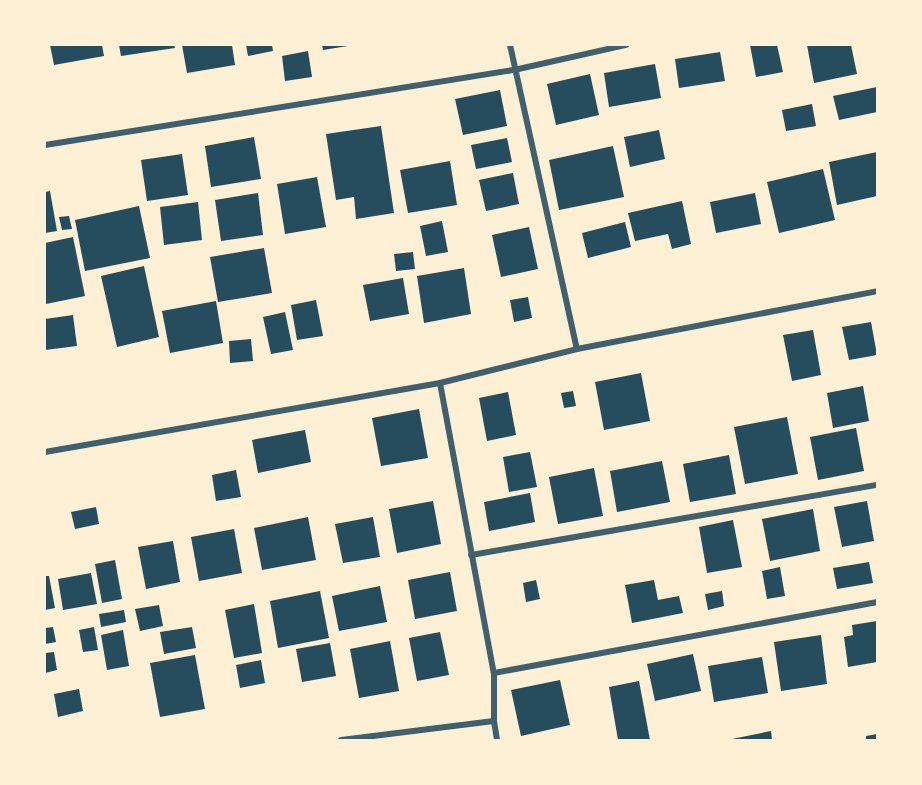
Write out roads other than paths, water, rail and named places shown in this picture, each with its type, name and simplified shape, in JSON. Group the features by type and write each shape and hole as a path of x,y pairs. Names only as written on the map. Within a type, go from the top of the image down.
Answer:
{"street":[{"path":"510,45 577,349"},
{"path":"45,145 514,70 626,45"},
{"path":"45,452 440,383 577,349 877,291"},
{"path":"440,383 494,673 494,721 497,740"},
{"path":"471,555 877,485"},
{"path":"494,673 877,602"},
{"path":"341,740 494,721"}]}
